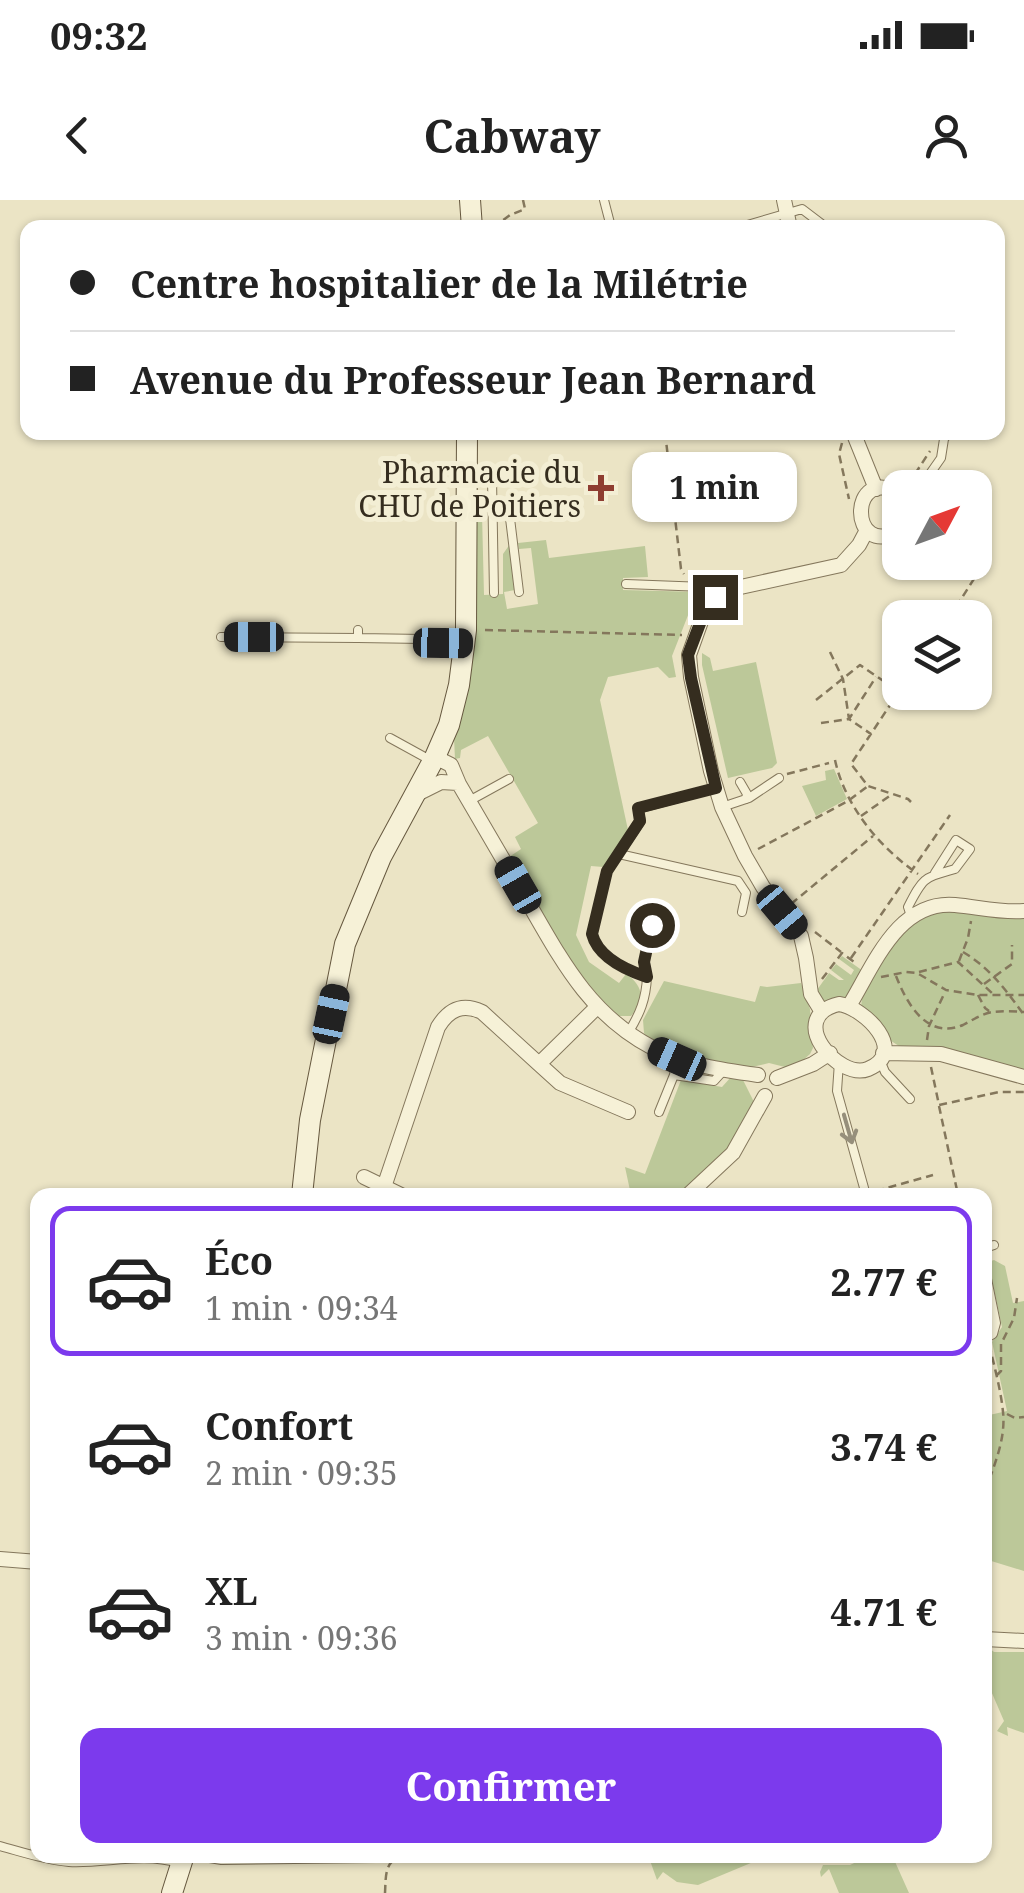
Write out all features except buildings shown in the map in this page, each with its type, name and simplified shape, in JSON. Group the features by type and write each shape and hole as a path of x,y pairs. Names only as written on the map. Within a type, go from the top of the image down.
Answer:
{"street":[{"path":"303,1188 310,1120 345,944 381,857 437,762 460,686 469,637 468,440"},
{"path":"856,440 876,488"},
{"path":"882,488 864,497 859,510 861,522 868,530 882,536"},
{"path":"822,1012 810,994 801,936 763,886 722,807 688,655 704,613 724,585 840,566 868,530"},
{"path":"437,762 458,783 570,975 597,1008 628,1033 677,1059 758,1075"},
{"path":"413,797 441,782 458,783"},
{"path":"849,1006 893,933 925,908 950,904 1024,911"},
{"path":"364,1177 384,1187 438,1027 462,1006 482,1012 560,1083 628,1112"},
{"path":"829,1006 849,1006 882,1036 882,1056 873,1066 858,1071 849,1070 816,1038 822,1012 829,1006"},
{"path":"539,1064 597,1008"},
{"path":"882,1056 927,1052 1024,1077"},
{"path":"777,1078 834,1057"},
{"path":"695,1188 733,1152 765,1096"},
{"path":"0,1559 30,1561"},
{"path":"992,1639 1024,1641"},
{"path":"172,1893 182,1863"}],"lane":[{"path":"787,214 802,209 816,220"},
{"path":"933,470 941,458 944,440"},
{"path":"467,466 492,478 494,593"},
{"path":"466,502 508,502 519,592"},
{"path":"626,584 724,585"},
{"path":"221,637 358,634 424,637 429,643 469,637"},
{"path":"390,738 437,762"},
{"path":"722,807 746,800 778,778"},
{"path":"469,801 508,779"},
{"path":"740,782 746,800"},
{"path":"647,977 631,972 594,943 592,934 607,871 640,821 638,808 716,788"},
{"path":"911,916 908,907 924,879 955,868 970,849 956,840 936,873"},
{"path":"619,854 738,881 746,893 742,912"},
{"path":"628,1033 646,998 644,962 652,925"},
{"path":"882,1056 885,1072 910,1099"},
{"path":"834,1057 837,1091 864,1188"},
{"path":"658,1112 677,1059"},
{"path":"674,1075 714,1081 724,1070"},
{"path":"992,1303 996,1323 992,1335"},
{"path":"0,1846 30,1853"}],"path":[{"path":"503,220 525,208 524,200"},
{"path":"667,440 681,569 687,575"},
{"path":"918,470 934,444"},
{"path":"469,637 683,634"},
{"path":"830,652 843,679 849,719"},
{"path":"816,700 860,665 882,680"},
{"path":"849,719 876,676"},
{"path":"887,710 851,764 868,786 912,802"},
{"path":"821,723 849,719 871,734"},
{"path":"835,760 850,800 874,835 924,879"},
{"path":"778,778 829,763"},
{"path":"745,856 850,800 868,786"},
{"path":"860,816 892,794"},
{"path":"850,959 950,815"},
{"path":"782,912 874,835"},
{"path":"813,931 878,976 917,973 958,962 973,908"},
{"path":"983,986 1012,964 1012,945"},
{"path":"820,980 842,952"},
{"path":"963,952 995,976 1023,1013"},
{"path":"958,962 996,995"},
{"path":"917,973 946,990 1024,995"},
{"path":"895,974 906,1002 930,1026 960,1026 990,1012 1023,1013"},
{"path":"946,990 926,1046 957,1188"},
{"path":"978,995 990,1012"},
{"path":"939,1105 1000,1092 1024,1092"},
{"path":"886,1188 934,1174"},
{"path":"996,1376 1000,1371 1002,1344 1014,1318 1016,1298"},
{"path":"992,1359 1004,1412 992,1472"},
{"path":"1004,1412 1015,1418 1024,1417"},
{"path":"385,1893 391,1863"}],"green space":[{"path":"473,513 482,514 484,595 503,594 503,554 510,544 515,590 504,592 507,609 538,604 531,548 519,549 518,543 546,540 549,558 645,546 648,577 623,578 623,590 701,592 694,600 672,656 676,677 669,678 658,667 608,677 600,700 628,830 603,867 591,866 576,935 589,962 619,983 626,974 636,983 640,999 631,1016 619,1016 570,963 509,857 521,849 515,837 538,823 488,736 461,750 460,758 455,759"},
{"path":"702,653 710,658 713,671 756,662 777,763 772,768 728,778"},
{"path":"834,769 847,799 816,816 802,786 826,780 825,771"},
{"path":"949,910 991,917 1024,917 1024,1071 953,1050 899,1046 861,1007 862,998 896,942 918,921"},
{"path":"842,956 863,971 844,999 823,1001 817,990 829,973 844,980 831,970 836,964 851,975 854,970 839,959"},
{"path":"664,981 755,1002 760,986 801,983 810,1009 813,1048 802,1061 785,1067 769,1063 752,1067 698,1059 671,1050 649,1040 644,1033 643,1020"},
{"path":"731,1077 743,1080 754,1102 727,1150 686,1188 630,1188 625,1167 645,1174 681,1080 722,1087"},
{"path":"992,1261 1005,1266 1013,1303 1024,1301 1024,1571 992,1561 992,1414 1007,1411 992,1342 1002,1327"},
{"path":"992,1650 1024,1652 1024,1733 1007,1727 1008,1736 997,1731 1004,1721 992,1693"},
{"path":"651,1863 751,1863 698,1885 677,1882 663,1872 657,1880"},
{"path":"896,1863 909,1893 839,1893 829,1869 821,1877 823,1865"}],"place":[{"name":"Pharmacie du CHU de Poitiers","path":"601,488"}],"route":[{"path":"652,925 644,962 647,977 631,972 594,943 592,934 607,871 640,821 638,808 716,788 688,655 708,604 715,597"}]}
